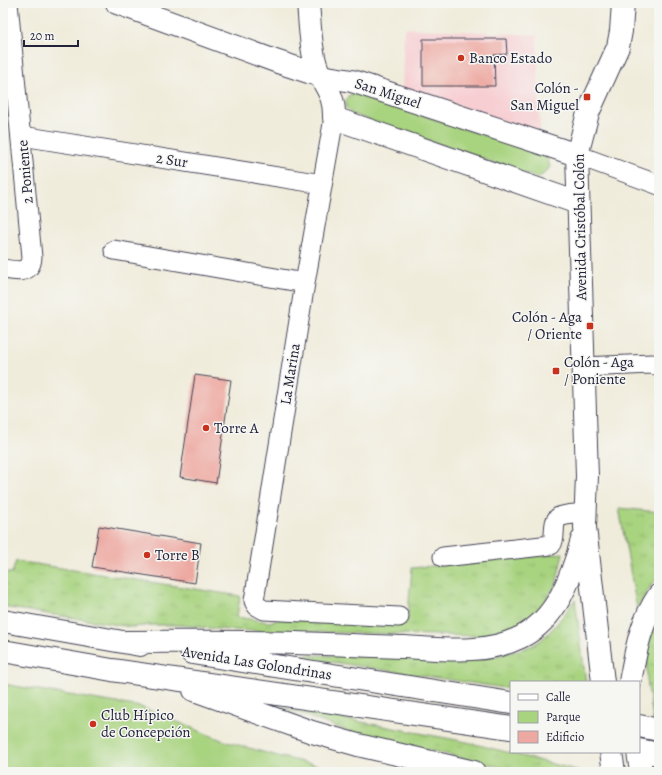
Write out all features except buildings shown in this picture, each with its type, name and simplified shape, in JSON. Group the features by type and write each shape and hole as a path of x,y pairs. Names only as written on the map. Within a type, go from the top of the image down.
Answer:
{"main road":[{"name":"San Miguel","path":"117,3 278,62 321,76 352,81 577,156"},
{"name":"La Marina","path":"308,3 313,51 317,68 333,102 334,118"},
{"name":"Avenida Cristóbal Colón","path":"603,681 585,520 587,476 577,156 588,113 618,47 623,3"},
{"path":"334,118 578,203"},
{"path":"126,642 295,643 457,649 492,647 522,636 534,628 551,611 566,586 574,568 585,520"},
{"path":"630,681 643,624 659,595"},
{"name":"Avenida Las Golondrinas","path":"3,621 510,703"},
{"path":"599,650 625,681"},
{"name":"Avenida Las Golondrinas","path":"3,651 159,677 510,728"},
{"path":"159,677 226,703 312,732 358,745 474,772"},
{"path":"640,726 659,730"},
{"path":"640,751 659,754"},
{"path":"611,753 614,772"},
{"path":"638,753 641,772"}],"street":[{"name":"2 Poniente","path":"3,269 20,271 28,268 31,264 32,257 22,136 8,3"},
{"name":"La Marina","path":"334,118 305,283 254,601 256,606 264,610 399,617"},
{"name":"2 Sur","path":"22,136 322,184"},
{"name":"San Miguel","path":"577,156 659,185"},
{"path":"114,250 305,283"},
{"path":"583,367 652,364 659,366"},
{"path":"443,557 549,545 553,542 555,522 557,519 562,516 585,520"}],"shaded area":[{"path":"404,28 537,35 540,132 402,90"}],"green space":[{"path":"355,93 547,156 550,167 538,178 352,114 346,108 346,102 348,96"},
{"path":"619,508 659,512 659,577 652,584 637,609"},
{"path":"563,553 556,585 545,601 524,624 503,634 479,636 228,630 179,625 132,627 3,607 3,572 12,573 16,561 240,596 237,617 268,622 282,619 407,623 412,568"},
{"path":"575,600 586,681 510,681 510,689 285,655 490,657 533,645 539,642 556,625"},
{"path":"659,611 659,758 647,680 647,650"},
{"name":"Club Hípico de Concepción","path":"3,684 141,707 224,741 281,757 347,772 3,772"},
{"path":"277,706 467,742 584,772 522,772 348,731"}],"place":[{"name":"Banco Estado","path":"461,58"},
{"name":"Colón - San Miguel","path":"587,97"},
{"name":"Colón - Aga / Oriente","path":"590,326"},
{"name":"Colón - Aga / Poniente","path":"556,371"},
{"name":"Torre A","path":"206,428"},
{"name":"Torre B","path":"147,555"},
{"name":"Club Hípico de Concepción","path":"93,724"}]}
